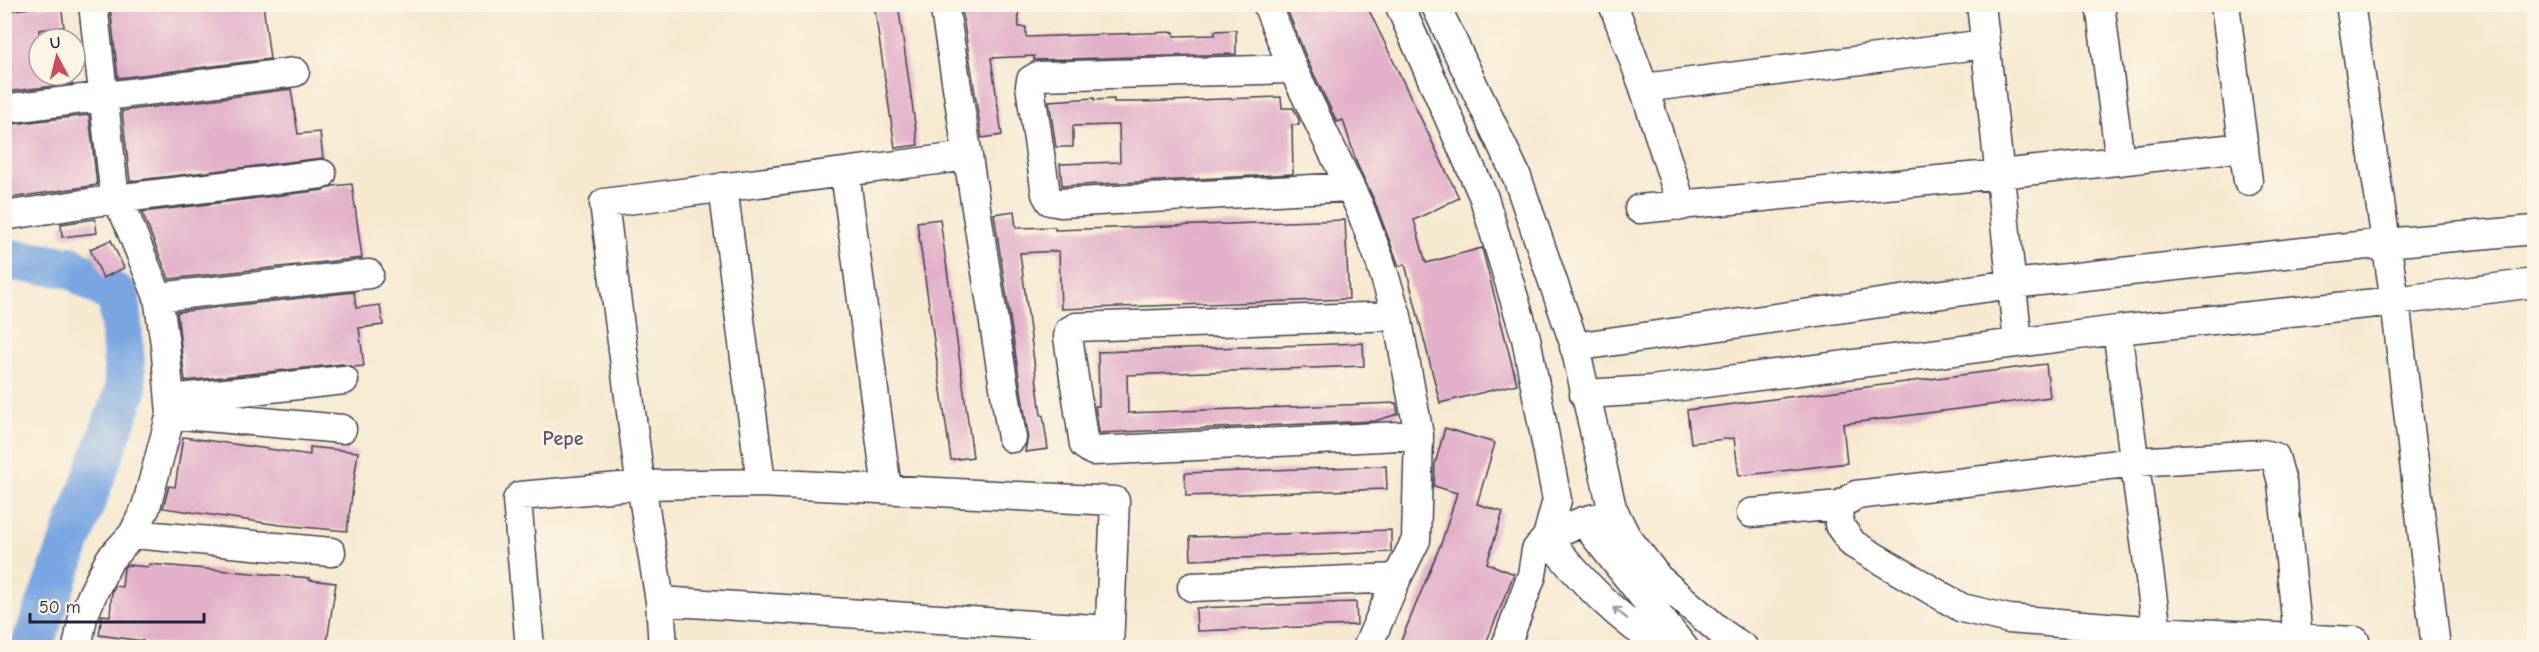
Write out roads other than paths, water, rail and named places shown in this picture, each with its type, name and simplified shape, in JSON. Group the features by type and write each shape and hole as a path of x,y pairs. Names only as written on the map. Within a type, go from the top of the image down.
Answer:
{"street":[{"path":"77,648 83,617 93,593 110,559 133,534 146,507 171,407 158,297 125,215 115,199 93,4"},
{"path":"944,4 1012,438"},
{"path":"1267,4 1293,69 1366,221 1397,316 1419,435 1416,540 1367,648"},
{"path":"1399,4 1485,198 1526,338 1557,500 1547,537 1536,550 1532,575 1505,648"},
{"path":"1435,4 1516,177 1575,347 1614,513 1626,536 1658,578 1722,633 1744,648"},
{"path":"1613,4 1644,88 1682,206"},
{"path":"1981,4 2018,342"},
{"path":"2100,4 2120,161"},
{"path":"2224,4 2248,181"},
{"path":"2350,4 2395,301 2436,648"},
{"path":"1644,88 1985,45"},
{"path":"1293,69 1038,76 1031,80 1046,194 1050,201 1060,203 1349,188"},
{"path":"4,109 294,72"},
{"path":"1639,209 2000,174 2244,147"},
{"path":"663,648 660,601 604,203 968,156"},
{"path":"845,172 888,489"},
{"path":"4,216 115,199 322,174"},
{"path":"723,188 761,483"},
{"path":"1575,347 2012,284 2385,243 2535,230"},
{"path":"158,297 369,274"},
{"path":"1584,393 1651,390 2117,330 2395,301 2535,283"},
{"path":"1397,316 1076,327 1069,331 1068,337 1084,445 1093,452 1419,435"},
{"path":"2117,330 2157,631"},
{"path":"337,381 331,428 171,407 337,381"},
{"path":"1751,513 1840,505 1856,495 2134,462 2262,454 2275,457 2282,482 2298,638"},
{"path":"530,648 517,500 520,496 642,485 761,483 1115,501 1109,639 660,601"},
{"path":"1840,505 1839,525 1853,544 1962,608 2008,619 2157,631 2355,641"},
{"path":"1547,537 1583,521 1614,513"},
{"path":"1583,521 1667,646"},
{"path":"133,534 331,552"},
{"path":"1547,537 1572,571 1603,600 1667,646"},
{"path":"1192,587 1397,578"}],"waterway":[{"path":"4,263 9,260 71,267 119,297 126,390 31,648"}],"district":[{"name":"Pepe","path":"563,438"}]}
